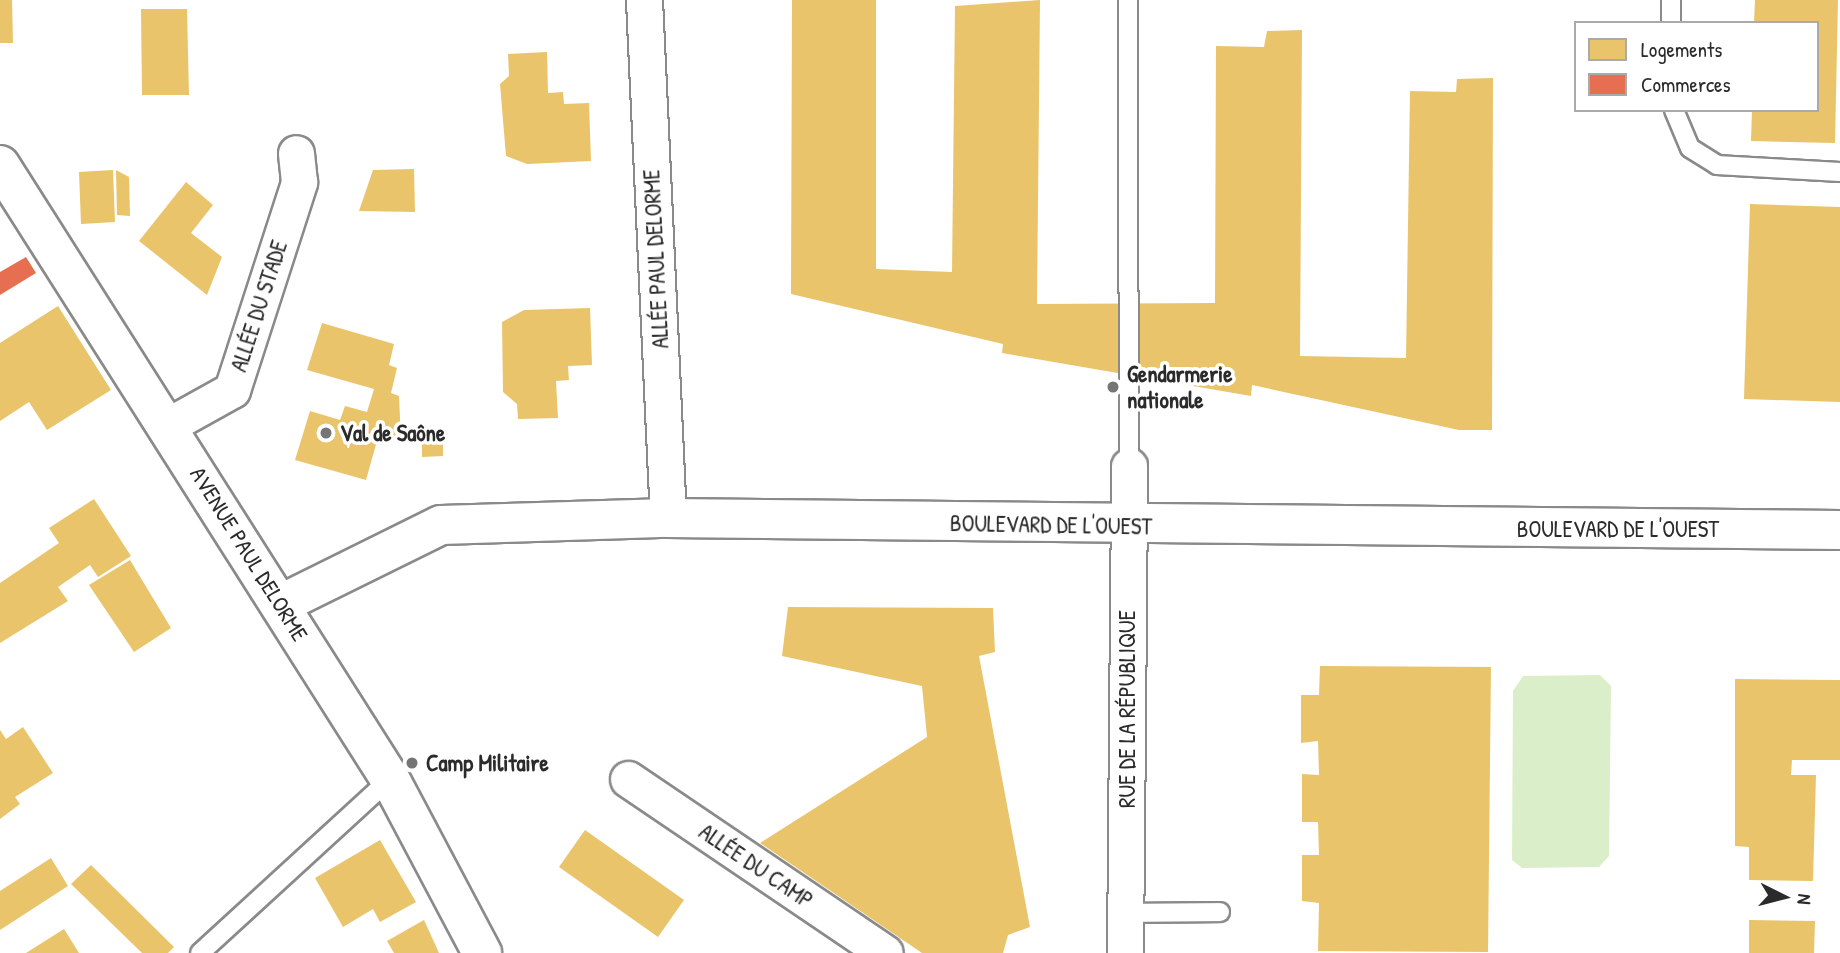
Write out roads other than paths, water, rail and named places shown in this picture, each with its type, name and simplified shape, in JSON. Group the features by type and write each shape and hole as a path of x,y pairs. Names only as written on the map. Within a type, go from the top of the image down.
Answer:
{"street":[{"name":"ALLÉE PAUL DELORME","path":"644,0 668,518"},
{"name":"ALLÉE DU STADE","path":"169,425 232,390 299,182 296,153"},
{"name":"AVENUE PAUL DELORME","path":"0,165 169,425 390,779 482,953"},
{"name":"RUE DE LA RÉPUBLIQUE","path":"1125,953 1129,466"},
{"name":"BOULEVARD DE L'OUEST","path":"281,604 441,525 668,518 1129,527 1840,530"},
{"name":"ALLÉE DU CAMP","path":"628,779 885,953"}],"lane":[{"path":"1128,0 1129,466"},
{"path":"1671,0 1671,21"},
{"path":"1675,112 1690,148 1717,165 1840,172"},
{"path":"200,953 390,779"},
{"path":"1126,913 1220,912"}],"place":[{"name":"Gendarmerie nationale","path":"1113,387"},
{"name":"Val de Saône","path":"326,433"},
{"name":"Camp Militaire","path":"412,763"}]}
